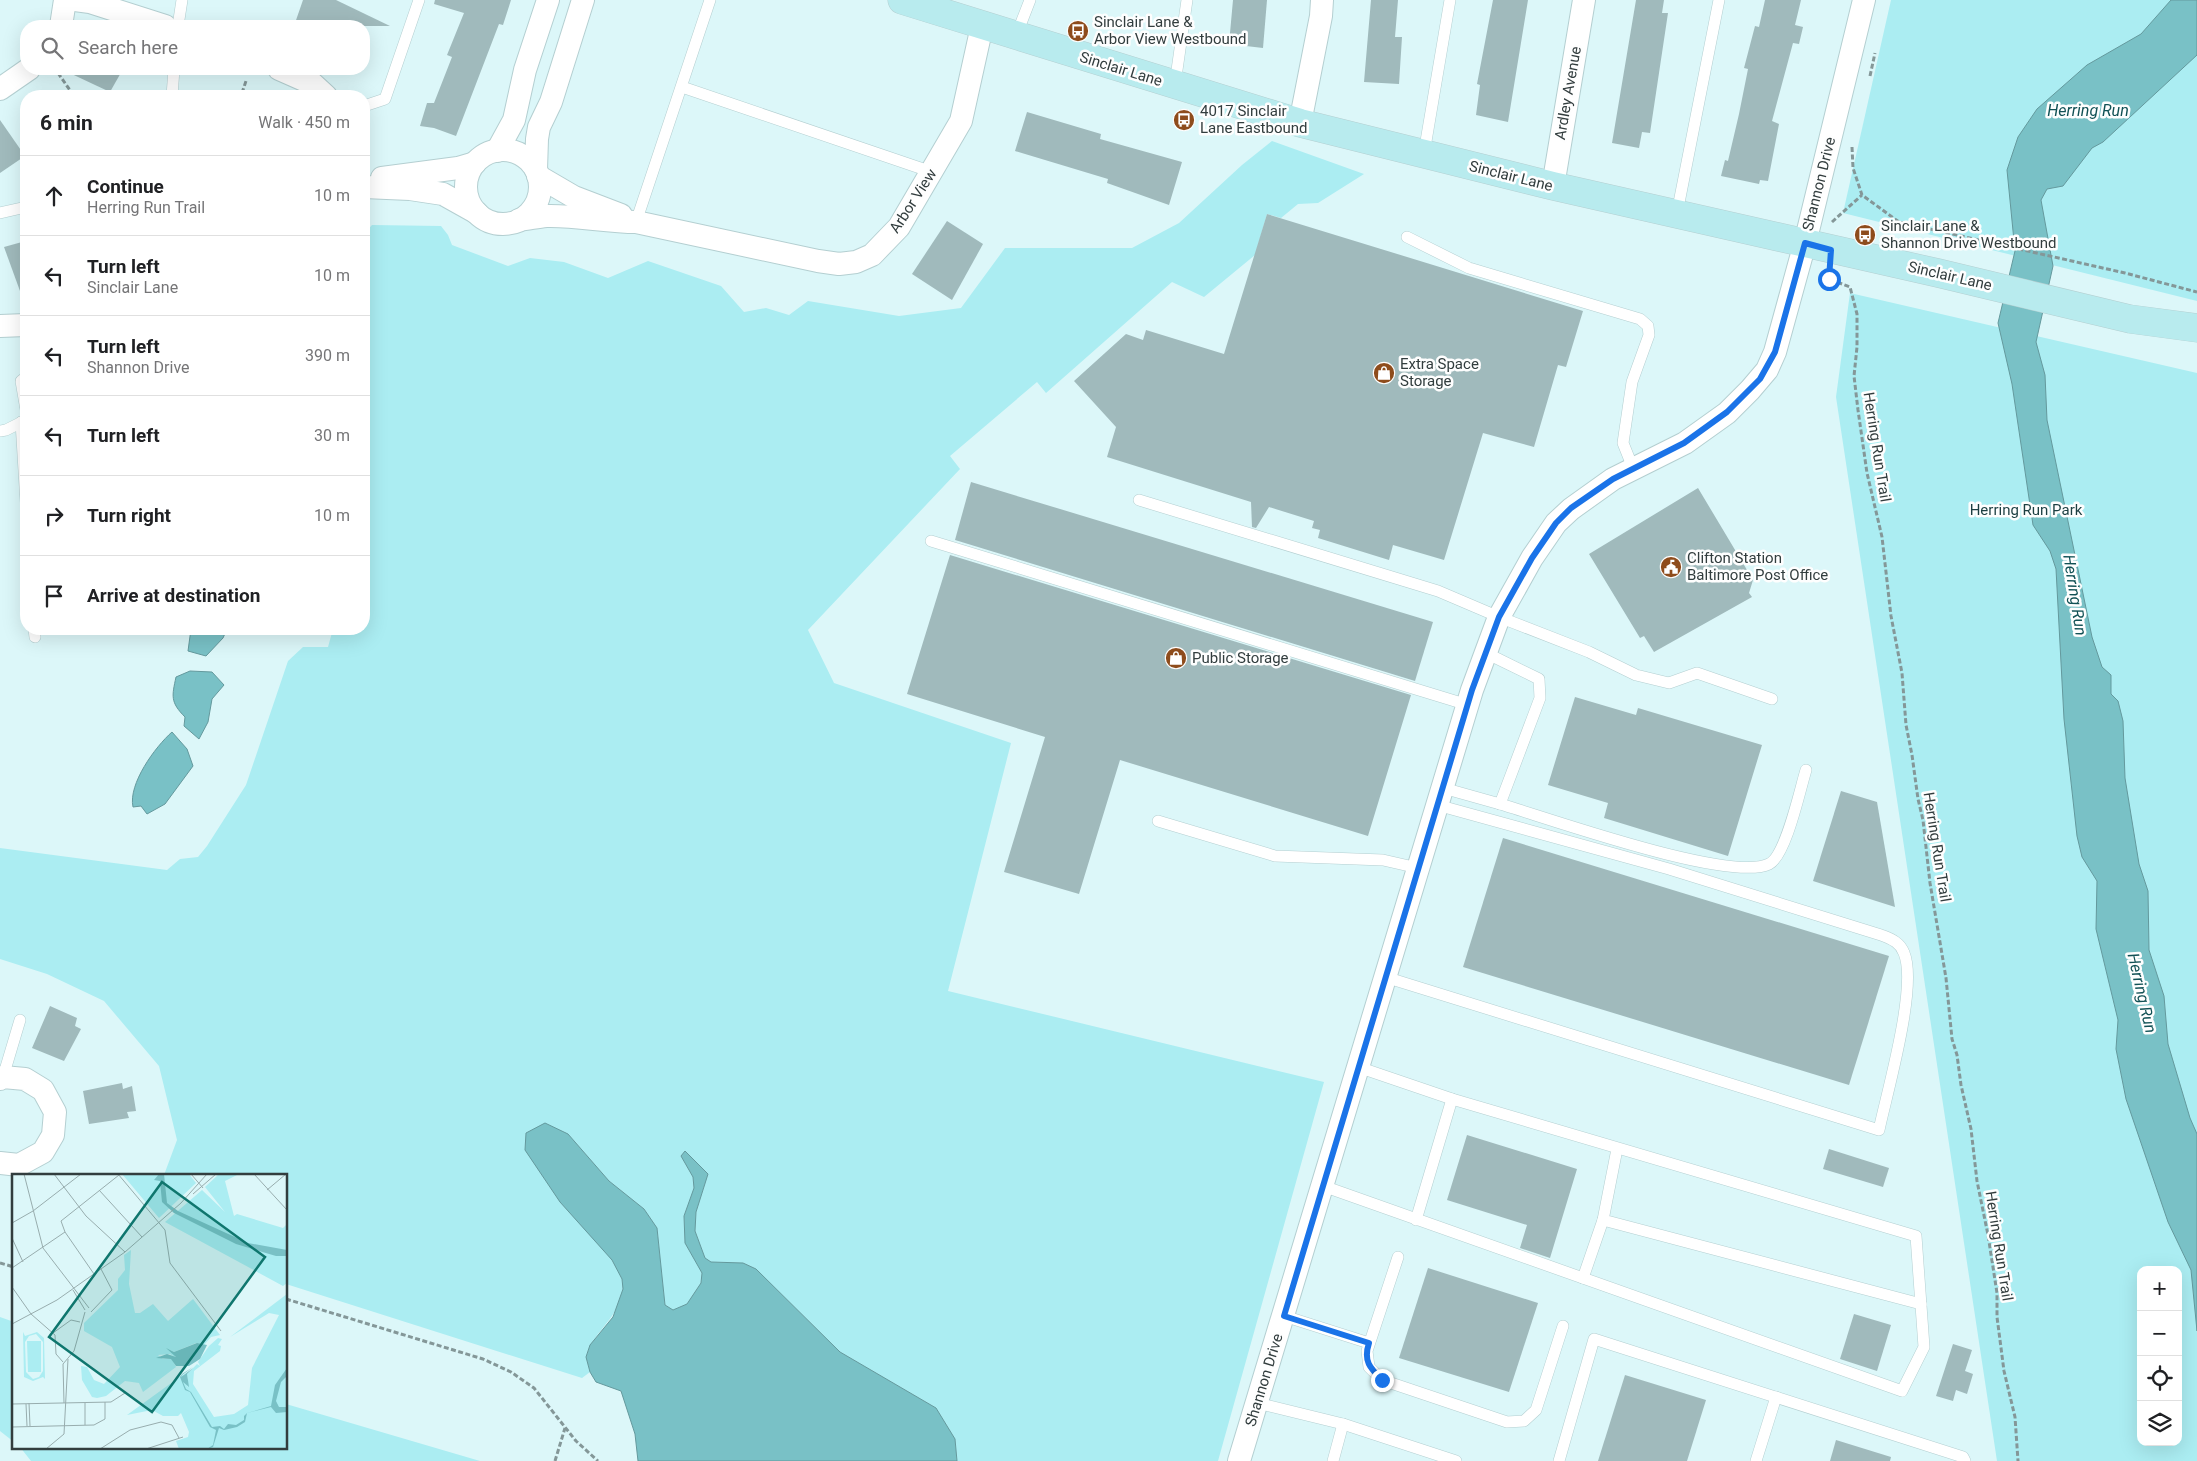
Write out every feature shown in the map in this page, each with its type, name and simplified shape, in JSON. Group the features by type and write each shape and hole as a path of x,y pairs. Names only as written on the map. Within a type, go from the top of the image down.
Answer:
{"main road":[{"name":"Sinclair Lane","path":"902,0 1300,124 1553,186 1938,273 2130,319 2197,328"},
{"name":"Sinclair Lane","path":"2130,319 2197,344"}],"street":[{"path":"63,20 65,0"},
{"path":"75,0 90,2 146,20"},
{"path":"497,151 514,120 525,70 548,0"},
{"path":"370,187 410,189 443,194 497,223 508,224 530,213 537,202 540,189 537,173 539,127 551,102 582,0"},
{"path":"1300,124 1321,16 1322,0"},
{"name":"Ardley Avenue","path":"1553,186 1584,0"},
{"name":"Shannon Drive","path":"1239,1461 1468,705 1499,617 1532,558 1556,523 1571,508 1613,479 1684,443 1727,412 1760,379 1775,352 1805,243 1864,0"},
{"name":"Arbor View","path":"519,220 546,216 611,222 636,222 818,261 839,264 856,262 872,255 899,227 960,120 982,26"},
{"path":"0,89 20,75"},
{"path":"293,75 313,84 320,90"},
{"path":"478,213 471,204 467,194 467,183 469,172 481,157 497,151 508,150 520,154 529,161 537,173"},
{"path":"370,181 392,175 458,168 475,163"},
{"name":"Arbor View","path":"537,173 574,197 613,211 636,222"},
{"path":"0,326 20,326"},
{"path":"0,1163 19,1165 43,1152 53,1135 55,1112 43,1090 26,1079 2,1078"}],"lane":[{"path":"179,20 182,0"},
{"path":"370,104 385,100 418,0"},
{"path":"636,222 710,0"},
{"path":"1016,36 1030,0"},
{"path":"1175,86 1187,0"},
{"path":"1424,154 1450,0"},
{"path":"1676,213 1719,0"},
{"path":"172,90 174,75"},
{"path":"682,87 932,172"},
{"path":"0,213 20,208"},
{"path":"1407,237 1469,268 1640,319 1648,326 1649,336 1632,382 1623,443 1633,468"},
{"path":"0,431 20,423"},
{"path":"1138,500 1438,591 1589,652 1636,675 1670,684 1697,673 1772,699"},
{"path":"931,541 1468,705"},
{"path":"1486,653 1539,679 1540,698 1500,804"},
{"path":"1440,796 1500,804 1640,847 1713,865 1752,868 1770,864 1783,849 1806,770"},
{"path":"1385,976 1879,1130 1904,1017 1908,971 1904,953 1896,941 1440,796"},
{"path":"1158,821 1275,856 1383,860 1418,868"},
{"path":"2,1078 20,1020"},
{"path":"1323,1186 1902,1391 1924,1347 1916,1236 1617,1149 1452,1099 1358,1067"},
{"path":"1416,1220 1452,1099"},
{"path":"1583,1278 1603,1220 1617,1149"},
{"path":"1603,1220 1921,1304"},
{"path":"1398,1257 1367,1351 1369,1367 1382,1380 1507,1422 1524,1421 1536,1410 1563,1326"},
{"path":"1284,1316 1369,1343"},
{"path":"1559,1461 1594,1339 1963,1457 1966,1461"},
{"path":"1756,1461 1776,1397"},
{"path":"1257,1403 1343,1424 1456,1461"},
{"path":"1333,1461 1343,1424"}],"path":[{"path":"1868,80 1874,64 1876,46"},
{"path":"59,75 70,90"},
{"path":"243,90 246,82"},
{"path":"1852,140 1853,168 1862,196 1899,222 1928,227 2125,273 2197,292"},
{"path":"1832,221 1862,196"},
{"name":"Herring Run Trail","path":"1831,250 1829,279 1850,287 1856,314 1857,347 1854,376 1858,410 1867,473 1882,537 1891,616 1902,673 1906,725 1918,799 1924,820 1930,883 1946,978 1952,1039 1957,1055 1960,1085 1971,1130 1988,1235 1997,1293 1997,1317 2004,1371 2015,1417 2018,1461"},
{"path":"288,1300 483,1359 511,1372 534,1388 554,1411 565,1428 598,1461"},
{"path":"555,1461 565,1428"}],"green space":[{"path":"1891,0 2197,0 2197,301 1843,213"},
{"path":"1272,141 1364,174 1318,203 1298,204 1281,218 1267,214 1255,255 1204,297 1172,282 1046,393 1037,382 950,456 960,469 808,630 834,683 1011,743 948,991 1324,1082 1218,1461 957,1461 955,1439 936,1408 840,1352 756,1269 743,1263 711,1262 705,1258 695,1231 696,1212 708,1174 685,1152 681,1156 693,1177 694,1188 684,1216 685,1243 702,1273 701,1283 687,1304 673,1310 665,1305 657,1228 644,1209 609,1181 568,1134 560,1202 612,1260 622,1279 623,1291 620,1302 589,1349 587,1359 590,1372 582,1378 288,1285 288,1174 164,1174 177,1140 159,1066 104,1001 47,974 0,959 0,848 167,870 180,859 198,857 246,785 288,661 303,647 328,647 331,635 370,635 370,227 372,225 441,226 448,235 452,245 508,266 530,258 564,262 608,278 648,261 721,286 744,312 766,308 789,315 808,301 899,316 961,308 1005,248 1132,248 1179,223 1242,165"},
{"name":"Herring Run Park","path":"1850,293 2197,373 2197,1461 1997,1461 1836,397"},
{"path":"0,1317 12,1321 12,1440 0,1431"},
{"path":"288,1405 480,1461 31,1461 21,1448 288,1448"}],"water":[{"name":"Herring Run","path":"2171,0 2197,0 2197,55 2103,142 2092,148 2063,186 2047,189 2041,200 2053,266 2036,342 2045,375 2047,420 2092,637 2102,667 2111,675 2111,694 2118,701 2123,721 2125,778 2139,864 2148,891 2149,950 2164,996 2168,1044 2190,1118 2197,1134 2197,1331 2191,1270 2168,1222 2126,1099 2116,1049 2118,1020 2096,929 2097,881 2082,857 2077,836 2064,719 2056,569 2050,551 2033,525 2012,384 1998,323 2015,251 2007,170 2018,137 2037,109 2087,65 2141,34"},
{"path":"190,635 224,635 206,656 188,651"},
{"path":"190,671 212,672 224,685 212,699 208,722 199,739 184,726 185,717 173,699 176,677"},
{"path":"172,732 187,749 193,766 165,804 147,814 141,806 133,807 135,788 144,766"},
{"path":"545,1123 568,1134 609,1181 644,1209 657,1228 665,1305 673,1310 687,1304 701,1283 702,1273 685,1243 684,1216 694,1188 693,1177 681,1156 685,1151 708,1174 696,1212 695,1231 705,1258 711,1262 743,1263 756,1269 840,1352 936,1408 955,1439 957,1461 638,1461 635,1434 621,1391 596,1382 590,1372 586,1357 590,1345 613,1317 623,1289 622,1279 612,1260 560,1202 525,1150 526,1133"}],"building":[{"path":"303,0 336,0 390,26 370,26 370,20 296,20"},
{"path":"435,0 511,0 503,25 499,24 456,136 434,128 420,126 427,103 434,103 452,57 447,55 464,13 434,4"},
{"path":"1233,0 1267,0 1263,48 1229,44"},
{"path":"1371,0 1398,0 1395,37 1402,37 1399,84 1364,82"},
{"path":"1493,0 1528,0 1508,122 1476,115 1480,85 1477,84"},
{"path":"1636,0 1664,0 1662,13 1668,13 1650,133 1642,132 1639,148 1612,143"},
{"path":"1765,0 1801,0 1795,25 1803,27 1799,44 1793,43 1772,121 1779,124 1768,181 1760,180 1759,184 1721,176 1725,160 1728,161 1739,114 1748,69 1744,68 1755,26 1759,27"},
{"path":"74,75 120,75 111,90 106,90"},
{"path":"1027,112 1101,134 1100,139 1182,162 1169,205 1107,183 1108,179 1015,151"},
{"path":"0,120 20,149 20,159 0,173"},
{"path":"1267,214 1583,311 1566,367 1558,365 1534,447 1483,433 1444,560 1393,545 1389,560 1318,538 1320,530 1312,528 1314,521 1269,507 1256,528 1252,527 1251,502 1107,457 1116,427 1074,381 1126,334 1143,340 1146,330 1224,354"},
{"path":"947,221 983,244 952,300 912,274"},
{"path":"20,243 20,291 4,247"},
{"path":"971,482 1433,622 1415,681 955,540"},
{"name":"Clifton Station Baltimore Post Office","path":"1698,488 1753,580 1749,593 1752,597 1654,652 1644,636 1640,638 1589,554"},
{"path":"950,555 1411,695 1368,836 1120,760 1079,894 1004,872 1045,737 907,694"},
{"path":"1575,697 1636,715 1638,708 1762,745 1728,856 1604,818 1608,803 1548,785"},
{"path":"1841,791 1877,802 1895,907 1813,881"},
{"path":"1503,838 1889,956 1849,1085 1463,967"},
{"path":"50,1006 77,1018 75,1026 81,1029 64,1061 32,1048"},
{"path":"122,1083 123,1089 132,1086 136,1111 127,1112 129,1118 89,1124 83,1091"},
{"path":"1467,1135 1577,1169 1550,1258 1520,1248 1527,1225 1447,1200"},
{"path":"1829,1149 1889,1168 1883,1187 1823,1169"},
{"path":"1428,1268 1538,1303 1509,1392 1399,1358"},
{"path":"1854,1314 1891,1325 1877,1371 1840,1359"},
{"path":"1953,1344 1972,1350 1965,1371 1973,1374 1967,1394 1956,1390 1953,1401 1936,1396"},
{"path":"1625,1375 1706,1400 1687,1461 1598,1461"},
{"path":"1836,1440 1891,1457 1890,1461 1830,1461"}],"place":[{"name":"Sinclair Lane & Arbor View Westbound","path":"1078,31"},
{"name":"4017 Sinclair Lane Eastbound","path":"1184,120"},
{"name":"Sinclair Lane & Shannon Drive Westbound","path":"1865,235"},
{"name":"Extra Space Storage","path":"1384,373"},
{"name":"Clifton Station Baltimore Post Office","path":"1671,567"},
{"name":"Public Storage","path":"1176,658"}],"route":[{"path":"1382,1380 1369,1367 1367,1351 1369,1343 1284,1316 1472,690 1499,617 1547,535 1571,508 1613,479 1684,443 1727,412 1760,379 1775,352 1805,243 1831,250 1829,279"}]}
